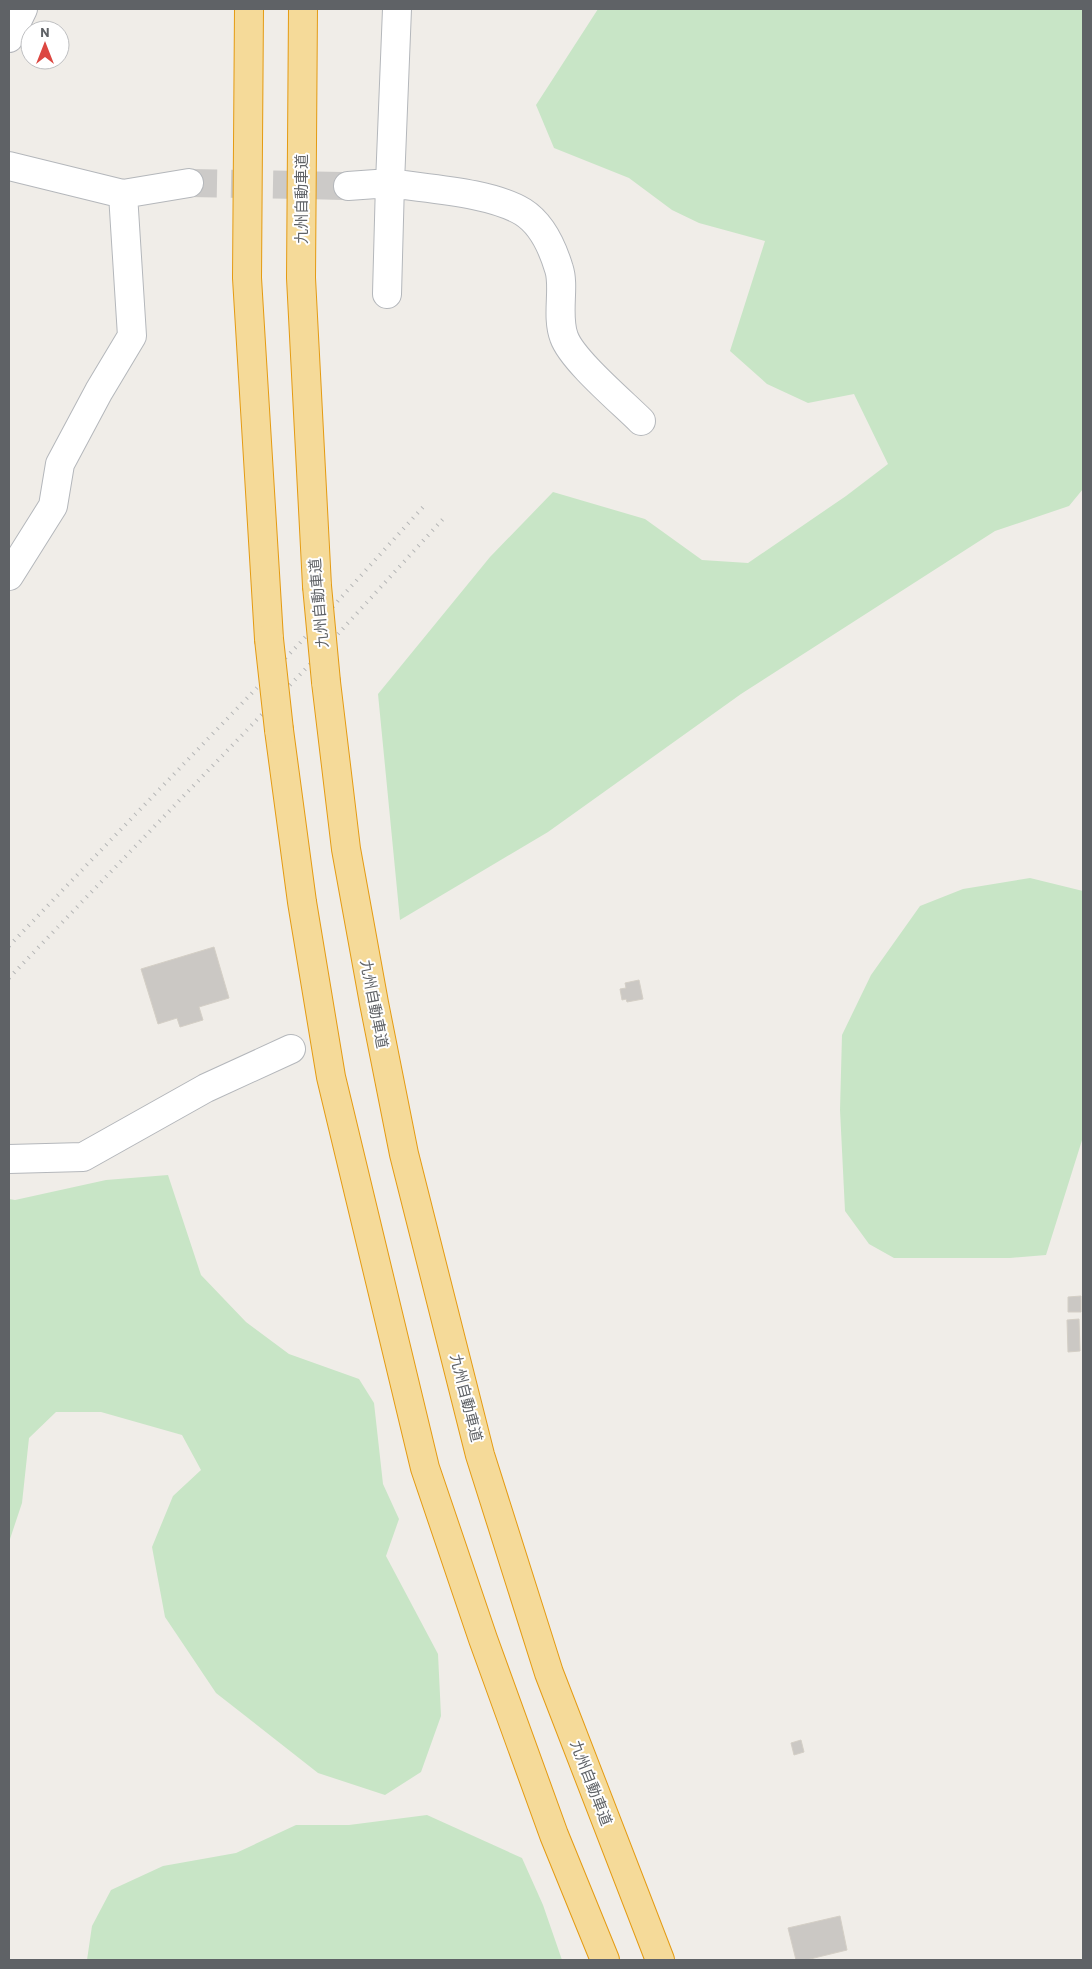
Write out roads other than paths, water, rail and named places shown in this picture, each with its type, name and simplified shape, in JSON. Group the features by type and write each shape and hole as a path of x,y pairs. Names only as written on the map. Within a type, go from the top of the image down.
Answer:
{"highway":[{"path":"249,9 248,278 269,639 302,902 331,1077 425,1468 483,1639 554,1835 605,1960"},
{"name":"九州自動車道","path":"303,9 301,278 316,586 346,849 374,1003 404,1154 480,1455 549,1674 660,1960"}],"street":[{"path":"9,38 23,9"},
{"path":"387,294 397,9"},
{"path":"9,166 123,194 189,183"},
{"path":"348,186 390,183 486,198 524,212 547,237 560,271 559,303 564,338 578,358 641,421"},
{"path":"9,576 53,506 60,464 99,391 132,336 123,194"},
{"path":"9,1160 83,1157 206,1088 290,1049"}],"tunnel":[{"path":"189,183 348,186"}],"railway":[{"path":"9,946 298,645 424,506"},
{"path":"9,978 316,658 443,519"}]}
